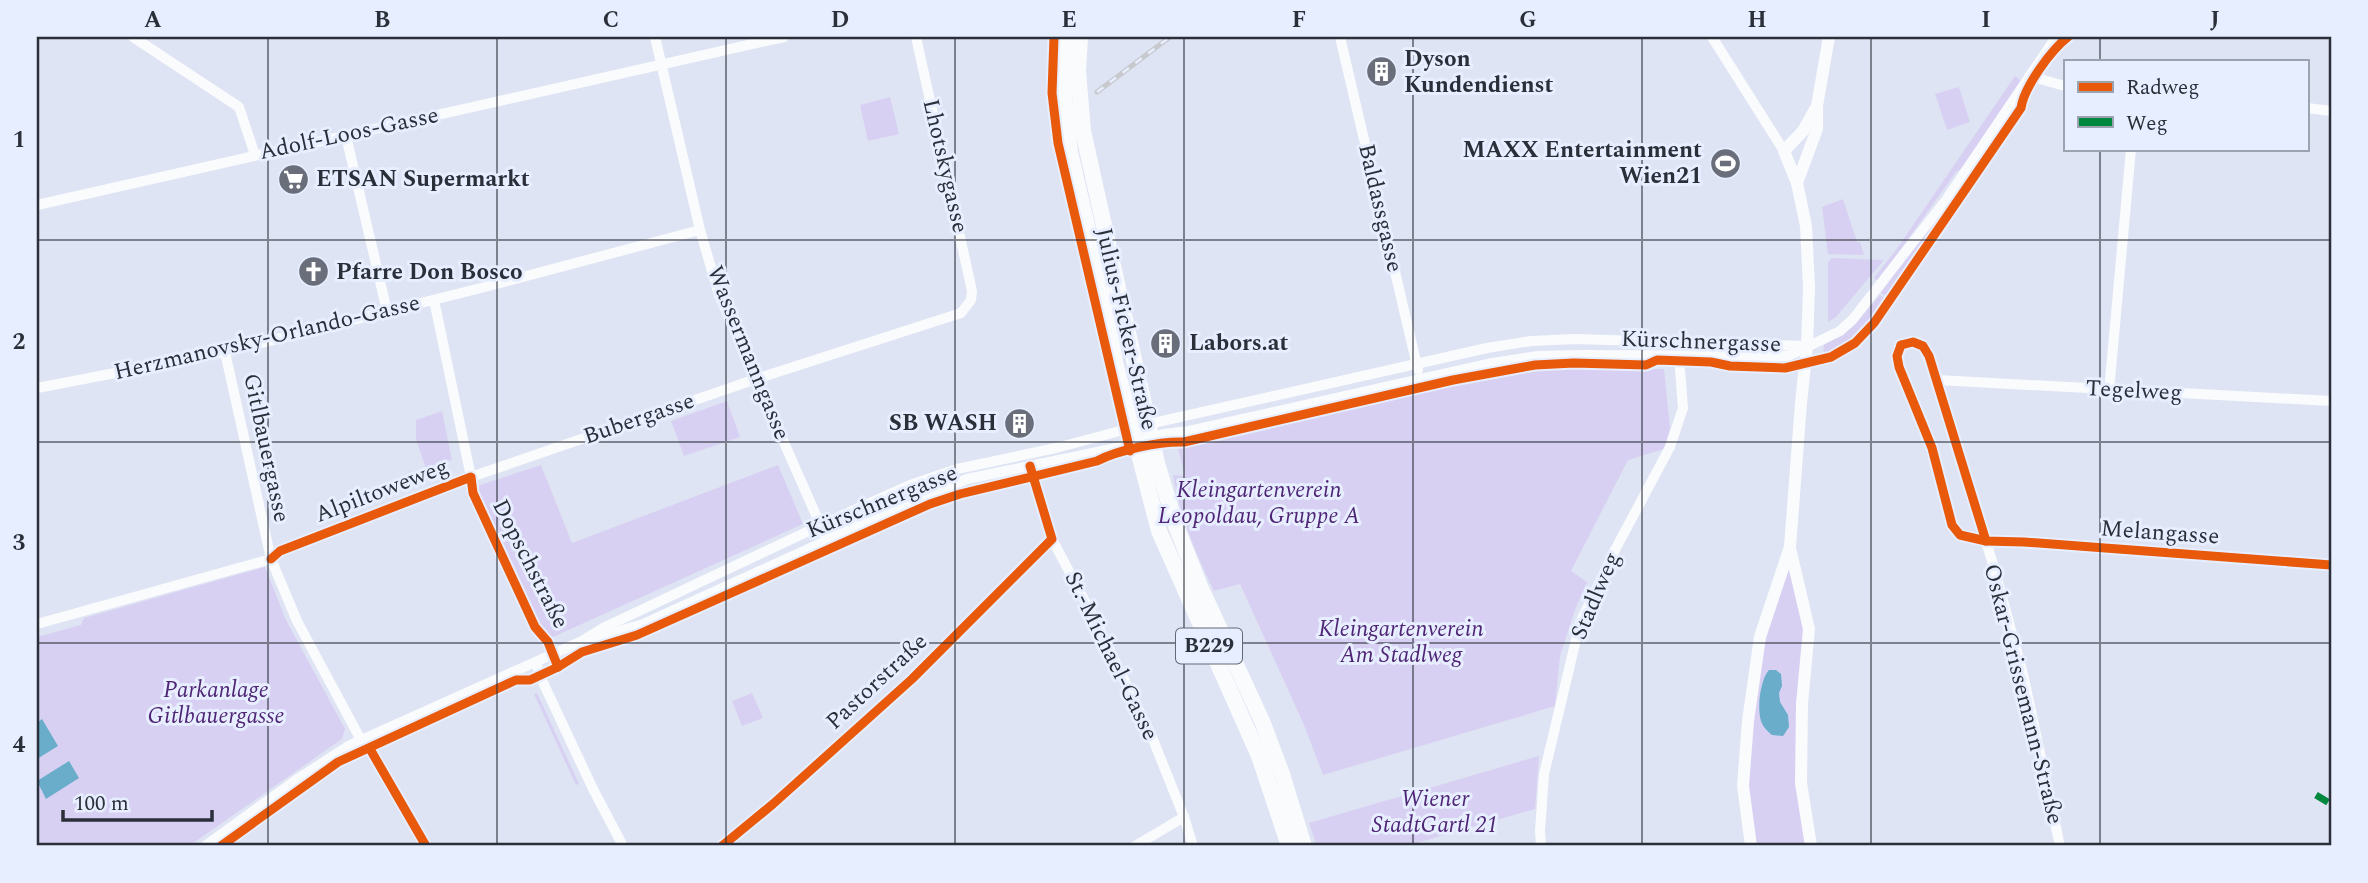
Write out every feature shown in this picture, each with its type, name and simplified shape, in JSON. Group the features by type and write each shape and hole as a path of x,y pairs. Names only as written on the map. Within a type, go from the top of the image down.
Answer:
{"main road":[{"name":"Julius-Ficker-Straße","path":"1064,37 1063,97 1070,152 1133,436 1159,531 1259,756 1289,846"},
{"name":"Julius-Ficker-Straße","path":"1080,37 1078,71 1083,131 1150,431 1176,526 1200,586 1262,722 1282,774 1304,846"}],"street":[{"path":"133,37 239,107 255,155"},
{"name":"Wassermanngasse","path":"655,37 700,230 719,295 827,540"},
{"name":"Adolf-Loos-Gasse","path":"37,205 784,37"},
{"name":"Lhotskygasse","path":"916,37 972,296"},
{"name":"Baldassgasse","path":"1340,37 1421,379"},
{"path":"1712,37 1785,153 1797,183 1808,253 1807,346 1790,547 1760,637 1748,721 1743,786 1751,846"},
{"path":"1797,183 1817,130 1817,106 1829,37"},
{"path":"1807,346 1844,328 1862,308 1946,200 2056,37"},
{"path":"2029,76 2064,86"},
{"path":"1785,153 1803,131 1817,106"},
{"path":"2308,108 2331,111"},
{"path":"346,136 387,311"},
{"path":"1785,153 1803,150 1812,143"},
{"path":"2109,391 2131,150"},
{"name":"Herzmanovsky-Orlando-Gasse","path":"37,388 225,352 700,230"},
{"name":"Bubergasse","path":"434,300 471,477 756,379 961,313 972,296"},
{"name":"Kürschnergasse","path":"582,641 643,624 916,498 967,479 1030,466 1150,431 1487,348 1531,341 1575,339 1807,346"},
{"name":"Oskar-Grissemann-Straße","path":"1986,541 1960,535 1952,525 1932,447 1899,367 1897,356 1901,345 1913,342 1923,346 1937,380 1986,541 2023,674 2060,846"},
{"name":"Kürschnergasse","path":"205,846 332,755 582,641 603,628 821,525 910,485 957,469 1150,431 1189,431 1492,363 1538,356 1788,356 1807,346"},
{"name":"Gitlbauergasse","path":"225,352 271,559 297,621 362,740"},
{"name":"Stadlweg","path":"1541,846 1544,774 1580,622 1670,447 1682,408 1679,357"},
{"name":"Tegelweg","path":"1937,380 2331,401"},
{"name":"St.-Michael-Gasse","path":"1030,466 1052,539 1152,737 1193,846"},
{"name":"Pastorstraße","path":"722,846 773,804 912,679 1052,539"},
{"name":"Melangasse","path":"1986,541 2331,565"},
{"path":"1790,547 1809,629 1802,704 1801,783 1811,846"},
{"path":"37,624 271,559"},
{"name":"Dopschstraße","path":"536,662 588,779 623,846"},
{"path":"1135,846 1184,817"}],"green space":[{"path":"2015,76 2021,81 1963,168 1956,172 1878,281 1874,278"},
{"path":"1959,87 1970,122 1947,130 1935,94"},
{"path":"890,97 899,134 868,141 860,105"},
{"path":"1954,192 1958,195 1888,298 1881,293"},
{"path":"1843,199 1864,255 1828,254 1822,207"},
{"path":"1832,258 1884,260 1836,317 1828,322 1828,262"},
{"path":"1880,295 1887,300 1860,334 1843,348 1823,356 1824,345 1853,327"},
{"path":"1552,369 1664,369 1670,428 1664,449 1628,460 1571,571 1587,582 1560,656 1555,706 1323,775 1304,725 1240,584 1214,591 1201,563 1184,520 1176,490 1173,475 1185,476 1178,449 1501,375"},
{"path":"727,401 740,437 684,456 671,421"},
{"path":"442,411 452,460 426,468 416,439 416,420"},
{"path":"541,465 572,543 778,465 803,524 553,637 539,630 474,487"},
{"path":"1790,547 1809,629 1801,783 1811,846 1751,846 1743,786 1760,637"},
{"name":"Parkanlage Gitlbauergasse","path":"265,567 286,620 345,729 342,739 189,846 37,846 37,637 81,625 84,618"},
{"path":"537,693 579,784 576,785 534,694"},
{"path":"752,693 763,718 742,726 732,701"},
{"name":"Wiener StadtGartl 21","path":"1539,756 1535,809 1406,846 1317,846 1309,823"}],"water":[{"path":"1769,670 1776,670 1781,674 1780,702 1788,715 1789,727 1783,736 1772,735 1761,721 1761,687"},
{"path":"42,719 58,746 37,759 37,723"},
{"path":"69,761 79,778 46,799 37,781"}],"railway":[{"path":"1097,92 1170,37"}],"marked path":[{"path":"2316,795 2331,804"}],"cycle path":[{"path":"1054,37 1052,93 1058,143 1130,451"},
{"path":"221,846 338,762 516,680 530,680 582,652 637,635 930,504 960,494 1097,461 1139,447 1184,442 1453,380 1535,365 1646,365 1657,360 1785,368 1831,357 1855,343 1874,323 2021,108 2027,90 2039,70 2068,37"},
{"path":"1901,345 1913,342 1923,346 1929,356 1986,541"},
{"path":"1901,345 1897,356 1899,367 1932,448 1952,525 1960,535 1986,541 2331,565"},
{"path":"722,846 773,804 912,679 1052,539 1030,466"},
{"name":"Alpiltoweweg","path":"271,559 280,551 471,477 473,493 535,627 548,642 558,667"},
{"path":"370,749 426,846"}],"place":[{"name":"Dyson Kundendienst","path":"1381,72"},
{"name":"MAXX Entertainment Wien21","path":"1725,163"},
{"name":"ETSAN Supermarkt","path":"293,179"},
{"name":"Pfarre Don Bosco","path":"313,272"},
{"name":"Labors.at","path":"1166,343"},
{"name":"SB WASH","path":"1020,423"}],"park label":[{"name":"Kleingartenverein Leopoldau, Gruppe A","path":"1259,503"},
{"name":"Kleingartenverein Am Stadlweg","path":"1401,642"}]}
